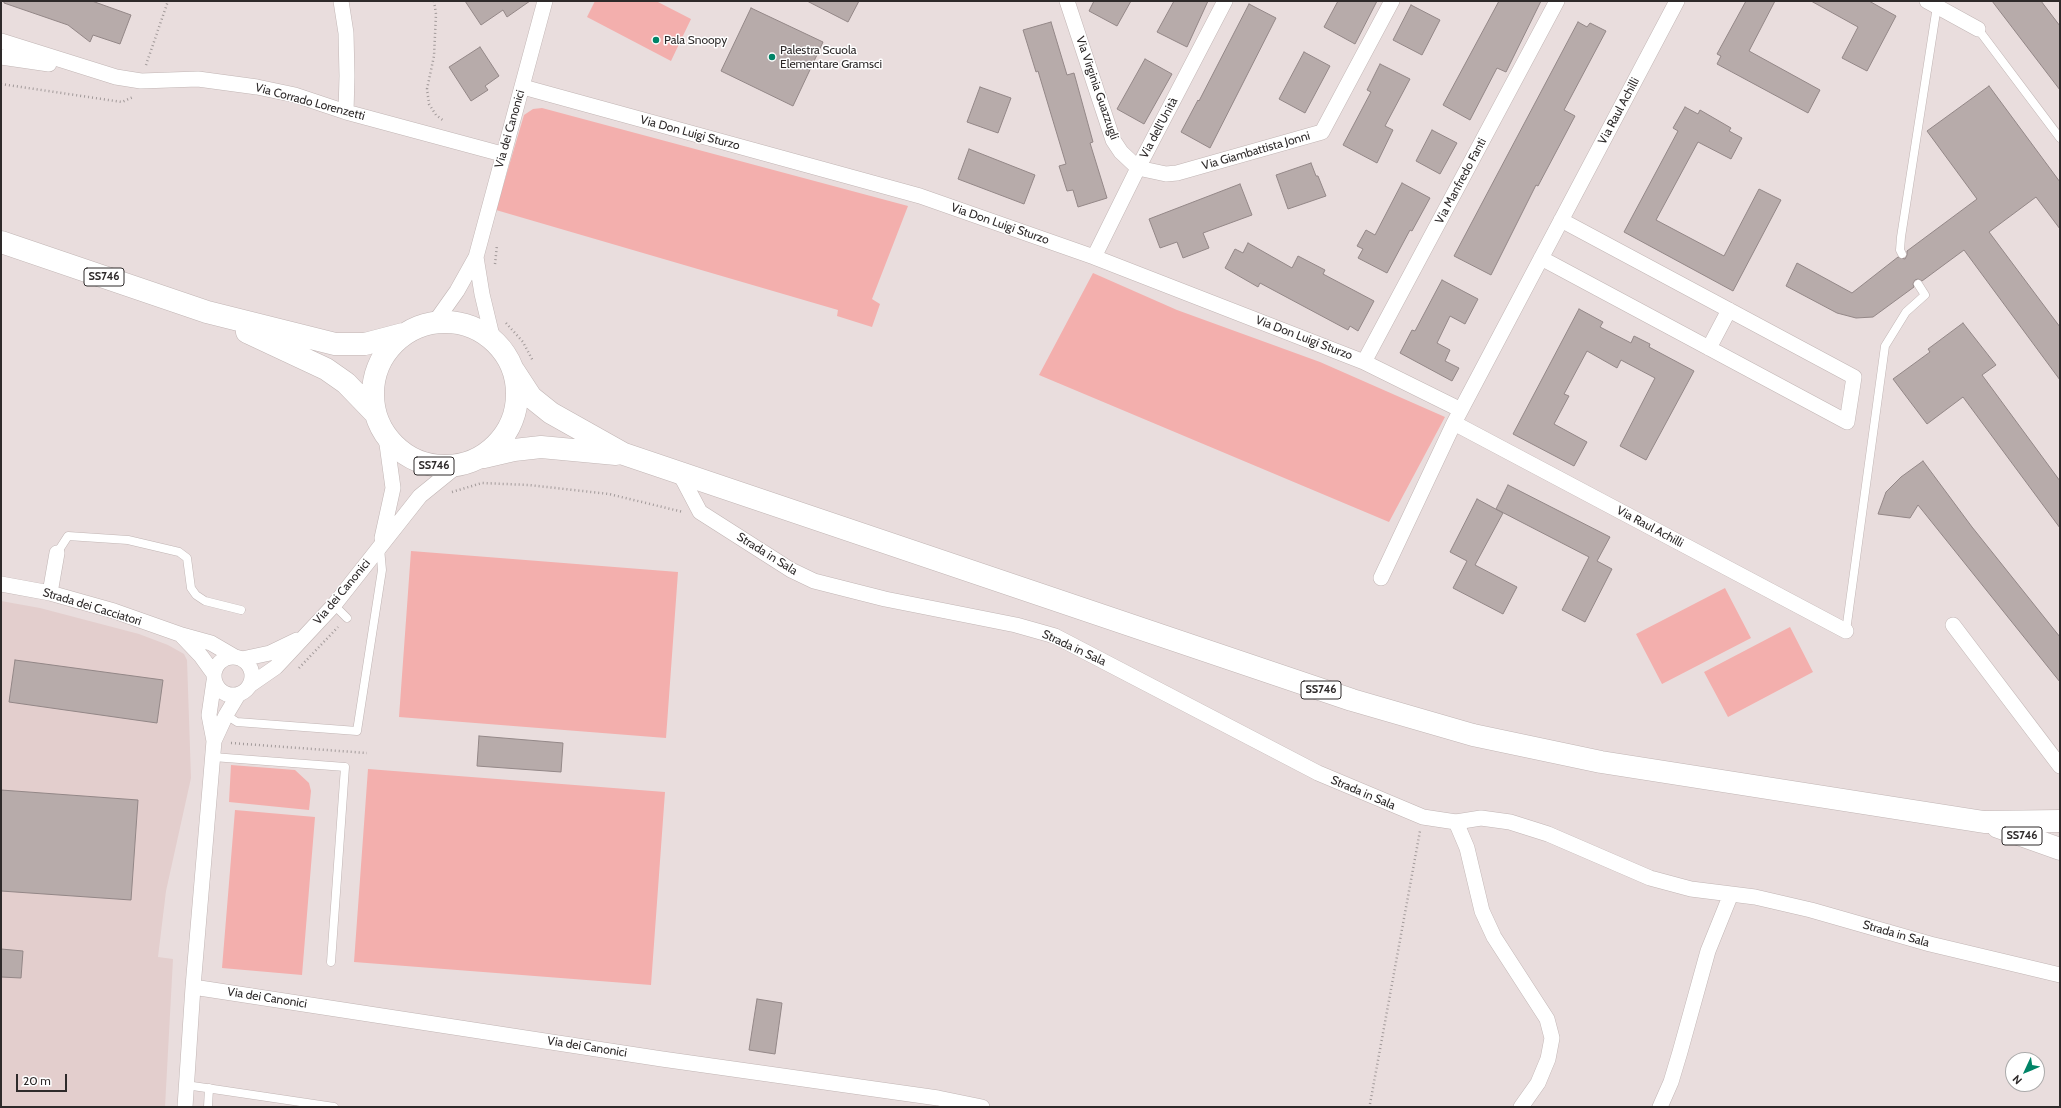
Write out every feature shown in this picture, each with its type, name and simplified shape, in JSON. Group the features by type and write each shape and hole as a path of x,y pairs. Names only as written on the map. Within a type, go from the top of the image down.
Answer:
{"main road":[{"name":"SS746","path":"1,242 206,312 336,344 365,344 403,334 418,326 435,322 456,322 476,328 493,340 505,354 524,367 531,396 551,413 624,454 1352,700 1473,735 1601,762 1984,822 2060,822"},
{"name":"SS746","path":"206,312 326,369 346,383 374,412"},
{"name":"SS746","path":"403,334 387,349 376,368 372,390 374,412 378,425 386,437 400,452 417,462 436,467 457,466 482,457 514,450 541,447 624,454"},
{"name":"SS746","path":"482,457 501,441 513,419 524,367"},
{"name":"SS746","path":"1984,822 2060,850"}],"street":[{"path":"341,1 346,33 346,112"},
{"name":"Via dei Canonici","path":"435,322 476,257 502,154 523,87 545,1"},
{"name":"Via Virginia Guazzugli","path":"1066,1 1113,140 1121,152 1138,168"},
{"name":"Via dell'Unità","path":"1094,257 1138,168 1225,1"},
{"name":"Via Giambattista Jonni","path":"1138,168 1166,174 1178,173 1322,132 1392,1"},
{"name":"Via Manfredo Fanti","path":"1364,362 1557,1"},
{"name":"Via Raul Achilli","path":"1381,578 1454,423 1677,1"},
{"path":"1932,4 1978,28"},
{"name":"Via Corrado Lorenzetti","path":"1,41 116,77 141,81 198,79 226,82 295,95 346,112 502,154"},
{"name":"Via Corrado Lorenzetti","path":"1,57 90,70"},
{"name":"Via Don Luigi Sturzo","path":"523,87 920,196 1094,257 1364,362 1461,410"},
{"path":"1541,258 1847,422 1854,377 1561,220"},
{"name":"Via dei Canonici","path":"476,257 482,294 493,340"},
{"path":"1708,348 1729,310"},
{"name":"Via Raul Achilli","path":"1454,423 1846,631"},
{"name":"Via dei Canonici","path":"380,545 389,511 393,488 386,437"},
{"name":"Via dei Canonici","path":"214,741 226,714 244,690 276,667 334,605 420,496 457,466"},
{"name":"Strada in Sala","path":"680,474 700,512 791,570 814,581 885,599 1016,625 1055,636 1318,773 1423,817 1456,822 1481,818 1510,822 1548,834 1650,878 1691,889 1731,894 1811,910 1930,944 2060,975"},
{"path":"50,593 57,553"},
{"name":"Strada dei Cacciatori","path":"1,584 50,593 114,611 212,644 239,658"},
{"path":"1953,625 2060,766"},
{"name":"Strada dei Cacciatori","path":"182,635 202,656 214,678"},
{"name":"Via dei Canonici","path":"185,1107 193,987 214,741 209,715 216,666 221,661 270,652 304,637"},
{"path":"214,678 224,693 244,690 252,671 248,664 239,658"},
{"path":"1456,822 1467,848 1482,911 1494,937 1547,1019 1552,1038 1548,1059 1540,1077 1521,1107"},
{"path":"1660,1107 1671,1082 1708,951 1731,894"},
{"name":"Via dei Canonici","path":"193,987 670,1060 938,1098 982,1107"}],"lane":[{"path":"1902,254 1900,250 1901,237 1932,4"},
{"path":"1978,28 2060,138"},
{"path":"1846,631 1886,346 1906,312 1925,295 1918,284"},
{"path":"57,553 68,536 128,540 179,552 187,558 191,588 196,595 205,601 241,610"},
{"path":"226,714 237,722 357,731 382,570 380,545"},
{"path":"334,605 347,618"},
{"path":"213,757 345,767 330,962"},
{"path":"186,1084 334,1107"},
{"path":"208,1107 209,1088"}],"path":[{"path":"434,1 436,14 434,56 427,89 429,104 436,115 447,123"},
{"path":"495,269 498,241"},
{"path":"504,319 523,342 524,367"},
{"path":"444,494 482,483 529,485 609,494 682,512 700,512"},
{"path":"231,743 367,753"},
{"path":"1370,1104 1423,817"}],"shaded area":[{"name":"Pala Snoopy","path":"595,1 656,1 691,19 671,61 587,17"},
{"path":"542,108 908,206 872,299 880,304 872,327 837,316 838,310 496,210 524,115 533,109"},
{"path":"1093,273 1177,310 1320,362 1445,417 1389,522 1039,375"},
{"path":"411,551 678,572 666,738 399,717"},
{"path":"1725,588 1751,638 1662,684 1636,634"},
{"path":"1,601 40,608 139,634 168,645 184,654 187,660 191,778 166,891 158,957 173,959 165,1107 1,1107"},
{"path":"1790,627 1813,672 1728,717 1704,672"},
{"path":"231,765 295,770 309,783 311,791 309,810 229,802"},
{"path":"368,769 665,792 651,985 354,962"},
{"path":"235,810 315,817 302,975 222,968"}],"building":[{"path":"4,1 92,1 131,15 120,44 93,35 90,42 68,25 4,3"},
{"path":"465,1 530,1 507,17 503,10 481,25"},
{"path":"807,1 859,1 848,22"},
{"path":"1094,1 1131,1 1117,26 1089,11"},
{"path":"1174,1 1208,1 1187,47 1157,32"},
{"path":"1338,1 1377,1 1355,44 1324,27"},
{"path":"1499,1 1541,1 1506,72 1497,68 1470,120 1443,105"},
{"path":"1746,1 1775,1 1749,51 1820,90 1808,113 1717,64 1721,56 1717,54"},
{"path":"1811,1 1869,1 1896,16 1867,71 1842,58 1858,27"},
{"path":"1992,1 2041,1 2060,26 2060,90"},
{"path":"1249,4 1276,18 1210,148 1181,132 1198,100 1199,101"},
{"path":"1411,5 1440,20 1422,55 1393,40"},
{"name":"Palestra Scuola Elementare Gramsci","path":"751,8 823,42 793,106 721,71"},
{"path":"1051,22 1067,75 1074,73 1093,142 1090,143 1107,198 1078,207 1073,190 1067,191 1059,166 1066,164 1038,71 1036,72 1023,30"},
{"path":"1578,22 1587,27 1590,23 1606,31 1564,110 1575,116 1538,186 1536,185 1491,275 1454,256"},
{"path":"480,47 499,76 485,86 488,90 471,101 449,67"},
{"path":"1304,52 1330,66 1305,113 1279,99"},
{"path":"1145,59 1172,74 1144,124 1117,109"},
{"path":"1380,64 1410,79 1385,126 1393,130 1377,163 1343,145 1371,92 1367,90"},
{"path":"1989,86 2060,182 2060,229 2036,197 1989,232 2060,327 2060,380 1964,250 1922,281 1918,279 1915,280 1913,284 1914,287 1873,317 1856,318 1837,313 1786,286 1797,263 1852,293 1898,257 1905,259 1907,251 1977,199 1927,131"},
{"path":"980,87 1011,98 998,133 967,122"},
{"path":"1685,107 1698,114 1700,110 1731,128 1729,131 1742,138 1731,159 1698,142 1656,220 1724,256 1759,189 1781,200 1733,291 1624,232 1678,131 1673,128"},
{"path":"1432,130 1457,143 1440,174 1416,161"},
{"path":"969,149 1035,175 1024,204 958,179"},
{"path":"1311,163 1326,196 1288,209 1276,175"},
{"path":"1402,183 1430,198 1412,231 1410,230 1387,273 1358,258 1363,249 1357,246 1366,230 1375,235"},
{"path":"1240,184 1252,215 1203,233 1209,248 1183,258 1177,242 1160,248 1149,219"},
{"path":"1248,243 1292,268 1298,256 1325,270 1323,274 1374,301 1358,331 1350,326 1348,330 1260,283 1258,287 1225,268 1235,249 1243,253"},
{"path":"1442,280 1478,299 1465,324 1450,316 1437,343 1450,350 1445,361 1459,368 1452,381 1400,353 1412,330 1415,331"},
{"path":"1579,309 1603,322 1600,327 1631,343 1634,336 1650,344 1649,347 1694,371 1646,460 1620,446 1655,378 1621,360 1617,368 1587,351 1564,394 1569,396 1554,424 1587,442 1574,466 1513,434"},
{"path":"1963,323 1996,365 1982,375 2060,481 2060,528 1963,397 1927,424 1893,379 1930,352 1928,349"},
{"path":"1923,461 1972,527 2060,637 2060,682 1918,505 1910,518 1878,514 1886,492 1901,477"},
{"path":"1508,485 1610,537 1597,561 1612,569 1585,622 1562,610 1589,557 1496,509"},
{"path":"1477,499 1503,513 1475,565 1517,587 1503,614 1453,588 1467,561 1450,552"},
{"path":"15,660 163,680 157,723 9,702"},
{"path":"479,736 563,743 561,772 477,766"},
{"path":"1,790 138,800 131,900 1,891"},
{"path":"1,949 23,951 21,978 1,977"},
{"path":"757,999 782,1003 775,1054 749,1050"}],"place":[{"name":"Pala Snoopy","path":"656,40"},
{"name":"Palestra Scuola Elementare Gramsci","path":"772,57"}]}
